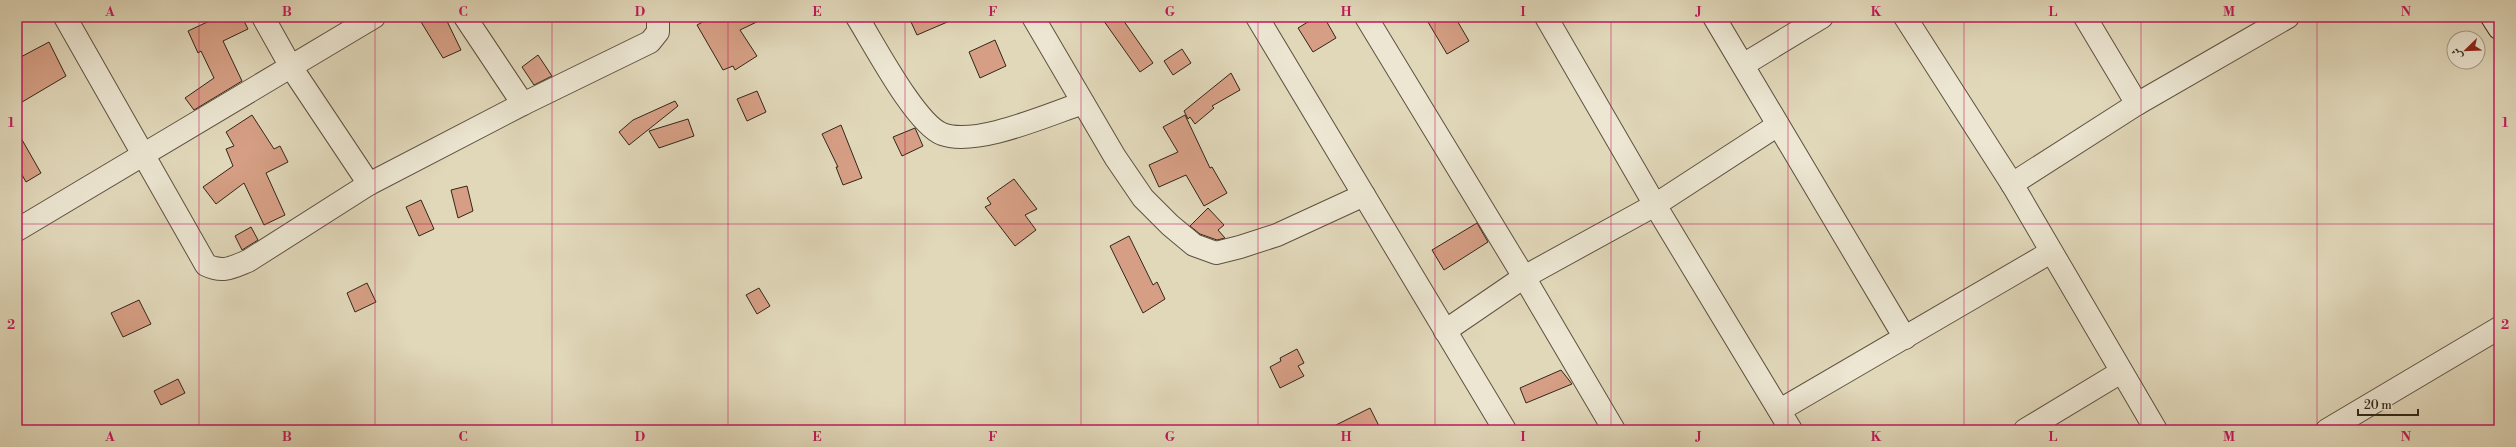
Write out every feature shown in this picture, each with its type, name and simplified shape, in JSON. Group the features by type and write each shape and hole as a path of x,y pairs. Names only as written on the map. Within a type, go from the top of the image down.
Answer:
{"street":[{"path":"65,17 206,265 218,270 230,268 248,261 369,184 523,104 650,42 658,32 658,17"},
{"path":"263,17 291,67 369,184"},
{"path":"17,230 374,17"},
{"path":"466,17 523,104"},
{"path":"857,17 918,113 942,134 962,136 989,135 1083,103"},
{"path":"1033,17 1115,157 1143,198 1170,225 1194,245 1216,253 1277,235 1364,195"},
{"path":"1257,17 1505,430"},
{"path":"1366,17 1524,277 1614,430"},
{"path":"1546,17 1654,205 1791,430"},
{"path":"1714,17 1905,338"},
{"path":"1743,65 1822,17"},
{"path":"1905,17 2012,184 2156,430"},
{"path":"2085,17 2137,104"},
{"path":"2012,184 2137,104 2288,17"},
{"path":"2492,17 2499,28"},
{"path":"1445,331 1524,277 1654,205 1778,125"},
{"path":"1780,410 2051,252"},
{"path":"2327,430 2499,328"},
{"path":"2025,430 2121,372"}],"building":[{"path":"218,17 242,17 248,29 223,41 242,81 194,110 185,98 214,78 201,51 198,53 188,31"},
{"path":"418,17 445,17 461,50 443,58"},
{"path":"712,17 767,17 740,30 757,56 735,70 733,66 723,70 697,25"},
{"path":"921,17 959,17 917,35 911,22"},
{"path":"1101,17 1121,17 1153,63 1140,72"},
{"path":"1316,17 1324,17 1336,38 1313,52 1298,28"},
{"path":"1425,17 1455,17 1469,41 1447,54"},
{"path":"995,40 1006,66 980,78 969,52"},
{"path":"49,42 66,76 17,105 17,59"},
{"path":"1182,49 1191,63 1173,75 1164,61"},
{"path":"538,55 552,76 534,85 522,67"},
{"path":"1231,73 1240,90 1212,106 1214,108 1195,124 1190,117 1188,119 1184,111"},
{"path":"757,91 766,112 747,121 737,99"},
{"path":"675,101 678,106 629,145 619,132 633,120"},
{"path":"252,115 274,149 280,146 288,162 266,173 285,215 264,225 244,183 216,204 203,187 233,166 226,149 234,146 226,132"},
{"path":"1185,115 1210,168 1212,167 1227,193 1204,206 1186,175 1159,187 1149,165 1178,152 1163,127"},
{"path":"688,119 694,136 659,148 649,131"},
{"path":"841,125 862,178 843,185 836,167 838,167 822,134"},
{"path":"915,128 923,146 902,156 893,137"},
{"path":"17,131 41,173 26,182 17,166"},
{"path":"1014,179 1037,209 1025,215 1036,230 1015,246 985,207 991,204 987,198"},
{"path":"467,186 473,211 458,218 451,190"},
{"path":"421,200 434,229 419,236 406,207"},
{"path":"1208,208 1224,225 1218,230 1225,238 1217,240 1200,234 1190,226"},
{"path":"1477,223 1488,242 1444,270 1432,250"},
{"path":"251,227 258,240 242,250 235,236"},
{"path":"1129,236 1153,285 1157,282 1165,299 1143,313 1110,246"},
{"path":"367,283 376,302 355,312 347,293"},
{"path":"759,288 770,306 757,314 746,295"},
{"path":"139,300 151,324 123,337 111,313"},
{"path":"1297,349 1304,363 1298,366 1304,376 1280,388 1270,367 1281,361 1280,358"},
{"path":"1561,370 1572,384 1526,403 1520,388"},
{"path":"178,379 185,393 161,405 154,391"},
{"path":"1370,408 1381,430 1326,430"}]}
